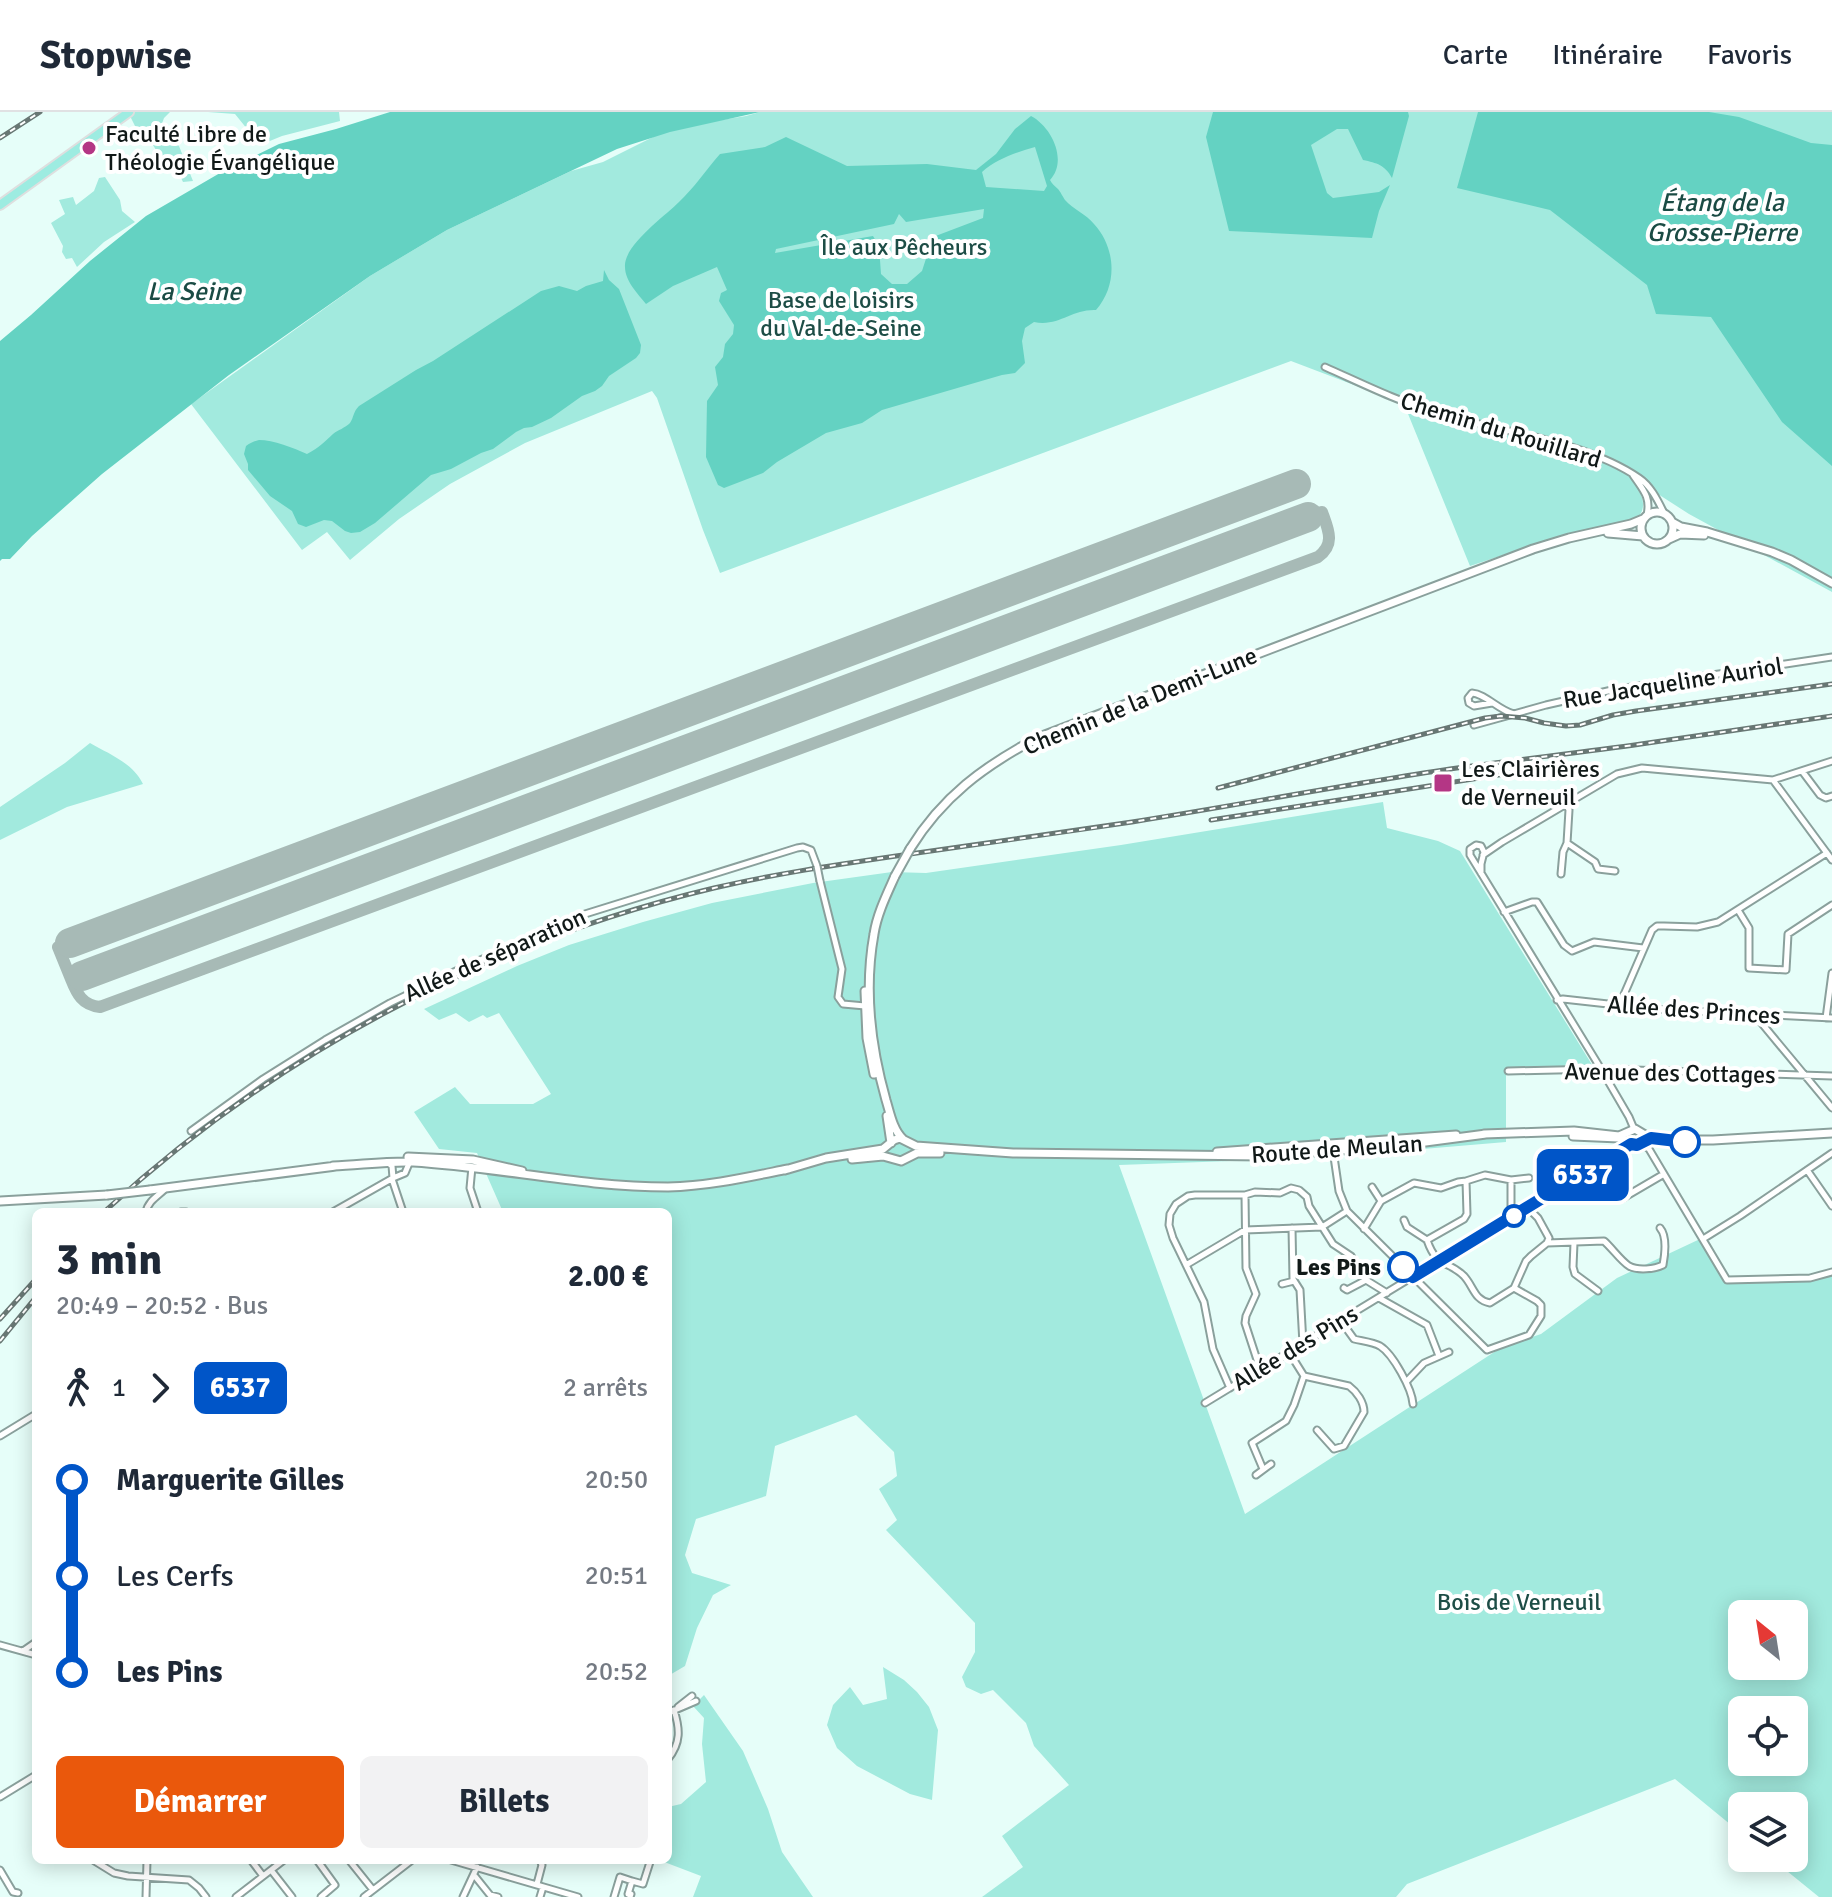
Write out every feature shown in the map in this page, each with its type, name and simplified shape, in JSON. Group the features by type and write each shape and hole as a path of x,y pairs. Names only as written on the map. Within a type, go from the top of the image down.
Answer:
{"main road":[{"path":"0,205 129,112"},
{"path":"1645,517 1655,512 1664,513"},
{"name":"Chemin du Rouillard","path":"1664,513 1672,522"},
{"name":"Chemin du Rouillard","path":"1643,536 1641,527 1645,517"},
{"name":"Chemin de la Demi-Lune","path":"867,1007 867,966 874,934 895,876 929,821 972,777 998,759 1037,738 1533,549 1631,524 1645,517"},
{"path":"1668,539 1672,522 1754,545 1791,560 1832,583"},
{"name":"Chemin de la Demi-Lune","path":"1598,532 1643,536"},
{"path":"1643,536 1652,543 1662,543 1685,534 1722,536"},
{"path":"333,1166 407,1160 610,1184 669,1187 729,1182 875,1156 901,1161 909,1157 911,1150 896,1129 880,1080 867,1007"},
{"path":"867,1007 869,1052 890,1126 889,1153 893,1158"},
{"path":"1634,1130 1643,1136 1635,1143 1626,1138 1634,1130"},
{"name":"Route de Meulan","path":"909,1157 920,1153 1261,1156 1420,1136 1539,1132 1592,1132 1620,1136 1634,1130 1655,1139"},
{"name":"Route de Meulan","path":"1539,1132 1616,1138 1635,1143 1655,1139 1832,1135"},
{"path":"785,1170 826,1158 882,1149 897,1139 906,1140"},
{"name":"Route de Meulan","path":"906,1140 914,1146 1013,1153"},
{"path":"0,1200 107,1195 364,1161 464,1159 507,1166 527,1174"}],"street":[{"name":"Chemin du Rouillard","path":"1325,367 1434,412 1599,458 1639,477 1664,513"},
{"name":"Chemin du Rouillard","path":"1632,474 1649,501 1645,517"},
{"name":"Rue Jacqueline Auriol","path":"1515,714 1612,690 1832,657"},
{"path":"1492,703 1505,712 1515,714"},
{"path":"1474,725 1515,714"},
{"path":"1472,857 1477,859 1617,774 1642,768 1773,780 1832,761"},
{"path":"1802,771 1820,795 1826,798 1832,796"},
{"path":"1773,780 1832,860"},
{"path":"1561,874 1567,843 1569,810 1566,804"},
{"path":"1502,842 1476,845 1470,851 1472,857 1601,1069 1634,1130"},
{"path":"1567,843 1595,862 1598,869 1615,871"},
{"path":"1481,846 1481,873"},
{"name":"Allée de séparation","path":"191,1131 263,1079 325,1040 390,1003 530,936 585,914 797,848 811,850 817,866 842,969 838,997 843,1004 867,1007"},
{"path":"1619,1006 1648,936 1657,926 1708,926 1718,922 1827,853"},
{"path":"1504,912 1537,902 1564,945 1572,951 1594,942 1643,948"},
{"path":"1738,910 1749,928 1749,968 1786,970 1788,934 1832,905"},
{"path":"1829,1018 1832,973"},
{"name":"Allée des Princes","path":"1557,1000 1829,1018"},
{"path":"1754,1014 1832,1108"},
{"name":"Avenue des Cottages","path":"1508,1071 1601,1069 1832,1076"},
{"path":"1649,1149 1655,1139"},
{"path":"1635,1143 1649,1149 1727,1280 1810,1278 1832,1272"},
{"name":"Allée des Pins","path":"1205,1403 1635,1143"},
{"path":"1335,1147 1339,1191 1347,1211 1487,1350 1529,1335 1541,1316 1541,1305 1514,1288"},
{"path":"1703,1239 1832,1153"},
{"path":"464,1159 472,1167 470,1188 477,1208"},
{"path":"340,1208 392,1178 407,1160"},
{"path":"387,1162 392,1166 392,1178 402,1208"},
{"path":"1807,1170 1832,1206"},
{"path":"1623,1198 1664,1174"},
{"path":"1364,1229 1381,1201 1414,1183 1441,1188 1485,1175 1511,1180 1529,1178"},
{"path":"1511,1180 1513,1217"},
{"path":"1427,1240 1464,1219 1467,1214 1466,1181"},
{"path":"1372,1187 1381,1201"},
{"path":"148,1208 166,1188"},
{"path":"1230,1388 1213,1349 1204,1302 1169,1225 1170,1214 1176,1204 1188,1196 1280,1193 1291,1188 1299,1190 1307,1197 1309,1206 1333,1244 1351,1256 1366,1280 1387,1293"},
{"path":"1245,1195 1247,1274 1256,1294 1245,1323 1260,1369"},
{"path":"1404,1220 1407,1227 1427,1240 1439,1262 1464,1277 1477,1297 1490,1303 1514,1288 1526,1261 1549,1238 1543,1225 1528,1208"},
{"path":"1186,1265 1245,1230 1322,1227 1347,1211"},
{"path":"1292,1228 1294,1281 1300,1290 1303,1344"},
{"path":"1547,1243 1604,1241 1629,1266 1659,1268 1664,1260 1664,1233 1660,1228"},
{"path":"1574,1243 1575,1274 1598,1291"},
{"path":"1344,1288 1347,1290 1366,1280"},
{"path":"1282,1284 1294,1281"},
{"path":"1379,1298 1427,1325 1439,1356"},
{"path":"1341,1321 1354,1339 1379,1345 1385,1350 1407,1381 1413,1404"},
{"path":"1289,1352 1304,1376 1349,1386 1364,1406 1364,1412 1344,1446 1334,1449 1317,1430"},
{"path":"1407,1381 1424,1363 1449,1352"},
{"path":"1263,1469 1252,1443 1286,1421 1304,1376"},
{"path":"0,1436 32,1416"},
{"path":"1256,1475 1271,1464"},
{"path":"0,1645 32,1654"},
{"path":"22,1651 32,1645"},
{"path":"672,1710 694,1698"},
{"path":"672,1713 679,1725 679,1738 672,1754"},
{"path":"0,1797 32,1781"},
{"path":"99,1864 114,1873 189,1880 206,1897"},
{"path":"146,1897 147,1864"},
{"path":"254,1864 263,1876"},
{"path":"236,1897 279,1864"},
{"path":"320,1864 335,1885 321,1897"},
{"path":"352,1864 373,1890"},
{"path":"364,1897 407,1864"},
{"path":"466,1864 578,1897"},
{"path":"540,1897 542,1864"},
{"path":"614,1897 620,1877 643,1884 649,1864"},
{"path":"463,1897 477,1867"},
{"path":"0,1870 13,1892 18,1893"},
{"path":"271,1870 292,1897"},
{"path":"474,1875 490,1895 498,1897"},
{"path":"630,1897 632,1881"}],"green space":[{"path":"135,112 170,112 160,129 179,146 193,181 183,182 173,161 159,155 150,140 142,140 130,116"},
{"path":"208,112 339,112 340,121 260,145 235,114"},
{"name":"Base de loisirs du Val-de-Seine","path":"760,112 1832,112 1832,592 1689,514 1647,487 1636,484 1643,503 1642,512 1635,521 1570,533 1470,566 1404,404 1291,361 720,573 652,391 525,443 450,484 399,519 350,560 327,532 302,550 191,404 370,276 447,230 571,171 603,162 671,128"},
{"path":"105,177 120,200 122,211 135,222 104,242 77,267 72,258 66,259 51,223 65,214 59,200 73,197 76,205 94,191 99,178"},
{"path":"90,743 127,765 143,784 67,807 0,840 0,807"},
{"name":"Bois de Verneuil","path":"1383,802 1387,828 1438,841 1460,851 1594,1068 1506,1070 1506,1142 1316,1158 1119,1165 1245,1514 1502,1347 1541,1334 1617,1278 1700,1239 1726,1283 1806,1282 1832,1275 1832,1897 1819,1897 1788,1872 1808,1872 1808,1792 1728,1792 1728,1823 1675,1779 1407,1884 1396,1897 982,1897 1023,1867 1002,1836 1069,1785 1034,1746 1026,1723 993,1690 981,1694 966,1687 962,1677 975,1652 975,1623 886,1530 897,1520 879,1489 897,1476 894,1452 856,1415 775,1446 766,1496 696,1519 685,1555 692,1573 731,1585 713,1595 697,1628 685,1666 672,1674 672,1208 501,1208 477,1153 439,1149 414,1112 455,1087 470,1104 533,1104 551,1094 499,1013 487,1018 483,1015 469,1022 456,1013 439,1020 424,1009 569,945 643,922 712,903 813,883 892,872 926,873"},
{"path":"883,1667 917,1692 929,1707 938,1730 932,1800 910,1794 857,1766 837,1748 827,1725 833,1705 850,1687 863,1705 887,1699"},
{"path":"704,1695 743,1751 768,1809 782,1852 813,1897 693,1897 701,1876 670,1864 672,1864 672,1806 681,1804 706,1782 702,1744 704,1718 693,1706"}],"water":[{"name":"La Seine","path":"390,112 760,112 670,132 617,149 447,230 370,276 229,375 102,474 10,559 0,561 0,341 146,216 220,173 279,144"},
{"path":"1213,112 1408,112 1392,178 1380,165 1363,160 1348,129 1337,129 1311,145 1327,193 1333,198 1379,192 1390,185 1372,238 1229,231 1206,137"},
{"name":"Étang de la Grosse-Pierre","path":"1478,112 1709,112 1739,117 1811,143 1832,145 1832,466 1782,422 1711,317 1656,314 1647,285 1550,210 1457,188"},
{"path":"1031,116 1045,128 1055,145 1058,164 1050,180 1065,200 1094,224 1107,244 1111,278 1096,310 1079,312 1051,322 1034,322 1025,328 1022,341 1025,363 1015,373 882,410 862,423 826,433 763,473 724,488 718,485 706,457 707,401 718,385 715,367 733,334 734,325 719,301 721,293 727,290 717,267 673,286 646,304 632,287 625,267 626,259 638,241 684,197 720,154 765,147 786,137 847,166 927,164 976,170 996,154 1015,129","holes":["1035,147 1047,186 1044,191 986,187 982,172 988,167 1007,156","984,209 983,218 933,237 922,271 907,284 892,284 881,274 879,246 873,236 775,253 776,249 894,224 899,214 906,222"]},
{"path":"604,270 619,289 641,345 636,358 609,376 595,391 582,396 551,418 516,432 493,449 451,469 431,475 360,532 345,531 332,521 324,520 306,527 298,524 292,511 270,496 248,470 244,454 246,446 251,443 271,441 307,454 350,423 359,406 541,291 559,286 577,291 603,281"}],"taxiway":[{"path":"82,976 71,979 78,994 89,1004 100,1007 1318,557 1329,542 1328,530 1322,512 1308,517"},
{"path":"70,943 58,947 71,979"}],"runway":[{"path":"70,943 1296,484"},
{"path":"82,976 1308,517"}],"railway":[{"path":"0,138 40,112"},
{"path":"1218,788 1485,718 1501,716 1566,726 1580,725 1636,711 1832,684"},
{"path":"109,1208 170,1155 240,1102 313,1054 388,1011 547,939 630,911 714,888 827,866 1132,822 1450,769 1832,716"},
{"path":"1211,820 1563,765"},
{"path":"0,1319 32,1283"},
{"path":"0,1341 32,1302"}],"bus line":[{"name":"6537","path":"1403,1267 1413,1277 1631,1144 1637,1145 1651,1138 1685,1142"}],"place":[{"name":"Faculté Libre de Théologie Évangélique","path":"89,148"},
{"name":"Les Clairières de Verneuil","path":"1443,783"},
{"name":"Les Pins","path":"1403,1267"}],"park label":[{"name":"Île aux Pêcheurs","path":"904,247"}]}
